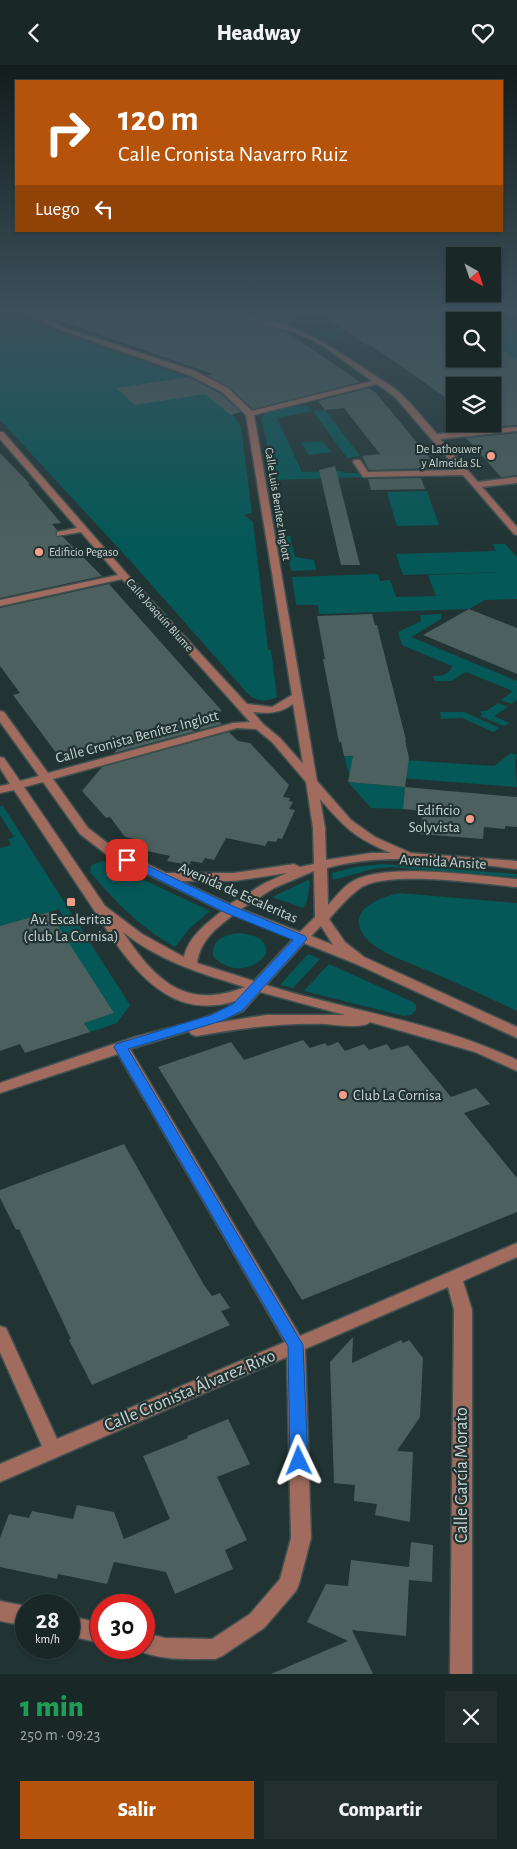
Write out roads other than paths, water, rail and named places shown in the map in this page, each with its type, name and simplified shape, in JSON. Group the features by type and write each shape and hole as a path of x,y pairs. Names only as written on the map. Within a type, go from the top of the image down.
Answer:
{"street":[{"path":"222,389 250,414 348,389"},
{"path":"390,389 398,395 517,532"},
{"path":"308,399 317,409"},
{"name":"Calle Luis Benítez Inglott","path":"250,414 310,779"},
{"path":"435,437 517,429"},
{"name":"Calle Joaquín Blume","path":"0,434 124,576 244,707"},
{"path":"358,461 366,475 465,472"},
{"path":"476,485 517,480"},
{"path":"60,534 83,529"},
{"path":"0,603 124,576"},
{"path":"244,707 265,710 282,709 296,697"},
{"path":"244,707 259,726 276,741 310,779 347,823 371,840 407,855"},
{"name":"Avenida de Escaleritas","path":"0,714 84,831 110,851 231,910 301,939 359,960 517,1033"},
{"name":"Calle Cronista Benítez Inglott","path":"0,790 237,725 259,726"},
{"path":"0,759 132,955 152,978 161,986 185,1000 211,1001 223,999 256,987"},
{"path":"310,779 322,865 322,917 340,945 359,960"},
{"name":"Avenida Ansite","path":"161,877 234,877 322,865 364,856 407,855 517,865"},
{"name":"Avenida Ansite","path":"190,965 193,948 231,910 257,891 287,876 322,865"},
{"name":"Avenida Ansite","path":"142,1040 216,1018 238,1007 322,917 355,885 382,876 416,875 517,883"},
{"path":"102,909 137,937 190,965 256,987 392,1022 480,1048 517,1066"},
{"path":"0,1088 142,1040 266,1020 316,1019 392,1022"},
{"path":"121,1047 296,1345 301,1539 289,1584 257,1621 215,1649 166,1648 155,1646"},
{"name":"Calle Cronista Álvarez Rixo","path":"0,1473 517,1250"},
{"name":"Calle García Morato","path":"453,1277 462,1310 461,1674"},
{"path":"0,1333 53,1450"},
{"path":"0,1611 15,1614"}],"place":[{"name":"De Lathouwer y Almeida SL","path":"491,456"},
{"name":"Edificio Pegaso","path":"39,552"},
{"name":"Edificio Solyvista","path":"470,819"},
{"name":"Av. Escaleritas (club La Cornisa)","path":"71,902"},
{"name":"Club La Cornisa","path":"343,1095"}]}
